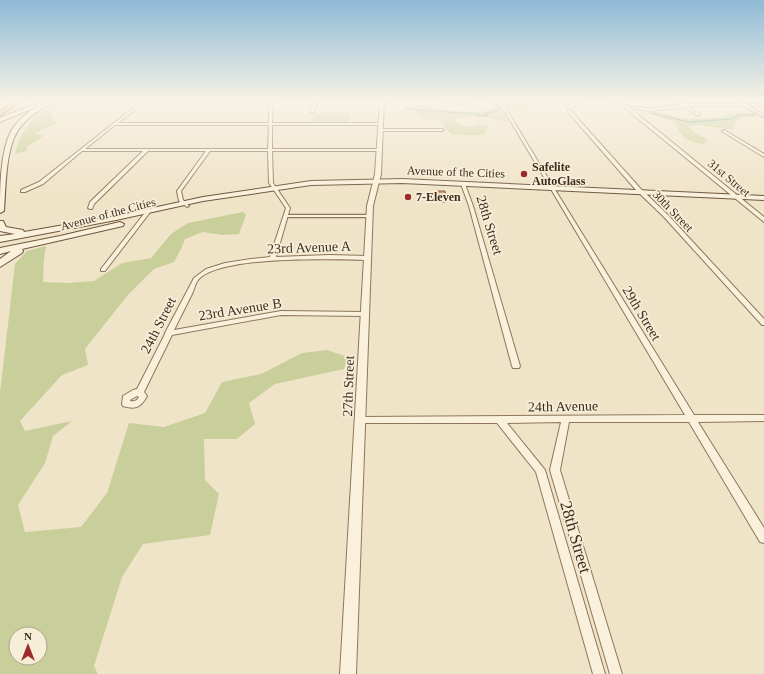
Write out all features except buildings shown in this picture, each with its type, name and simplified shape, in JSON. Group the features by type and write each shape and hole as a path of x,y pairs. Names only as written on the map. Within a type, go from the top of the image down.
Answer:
{"main road":[{"path":"0,211 7,149 14,131"},
{"name":"Avenue of the Cities","path":"0,239 146,214 220,197 311,183 376,181 764,198"},
{"path":"0,223 3,229 15,232 24,232 146,214"},
{"name":"Avenue of the Cities","path":"0,250 93,232 146,214"},
{"path":"0,264 9,256 21,250 49,241"}],"street":[{"path":"24,191 41,184 105,131"},
{"path":"271,131 272,188 287,206 286,216 273,258"},
{"name":"27th Street","path":"348,674 362,420 370,216 371,200 376,181 381,131"},
{"name":"29th Street","path":"519,131 764,538"},
{"name":"30th Street","path":"587,131 764,324"},
{"name":"31st Street","path":"657,131 764,220"},
{"path":"724,132 764,156"},
{"path":"81,150 380,150"},
{"path":"90,208 92,203 147,150"},
{"path":"185,205 179,195 179,191 209,150"},
{"name":"28th Street","path":"463,184 471,206 516,366"},
{"path":"103,270 146,214"},
{"path":"286,216 370,216"},
{"name":"23rd Avenue A","path":"204,271 216,267 273,258 368,258"},
{"name":"24th Street","path":"139,393 196,279 204,271"},
{"name":"23rd Avenue B","path":"168,334 281,313 365,314"},
{"name":"24th Avenue","path":"362,420 764,418"},
{"name":"28th Street","path":"566,419 555,470 616,674"},
{"name":"28th Street","path":"500,420 540,470 598,674"}],"green space":[{"path":"38,131 35,134 44,135 27,146 27,151 15,154 18,145 24,132"},
{"path":"449,131 486,131 486,133 478,135 453,135"},
{"path":"679,131 693,131 708,140 703,144 688,140"},
{"path":"243,212 246,215 239,234 223,235 203,232 185,239 174,262 154,269 127,296 85,349 88,365 62,375 20,421 25,431 72,421 53,436 45,463 18,505 25,532 81,527 107,493 129,423 164,427 205,413 222,382 261,374 302,353 327,350 348,357 344,369 275,384 249,403 255,424 237,439 204,439 205,480 219,494 210,535 143,544 122,577 94,666 98,674 0,674 0,393 15,264 27,251 46,246 43,282 67,283 94,281 122,263 151,258 171,234 188,223"}],"place":[{"name":"Safelite AutoGlass","path":"524,174"},
{"name":"7-Eleven","path":"408,197"}]}
